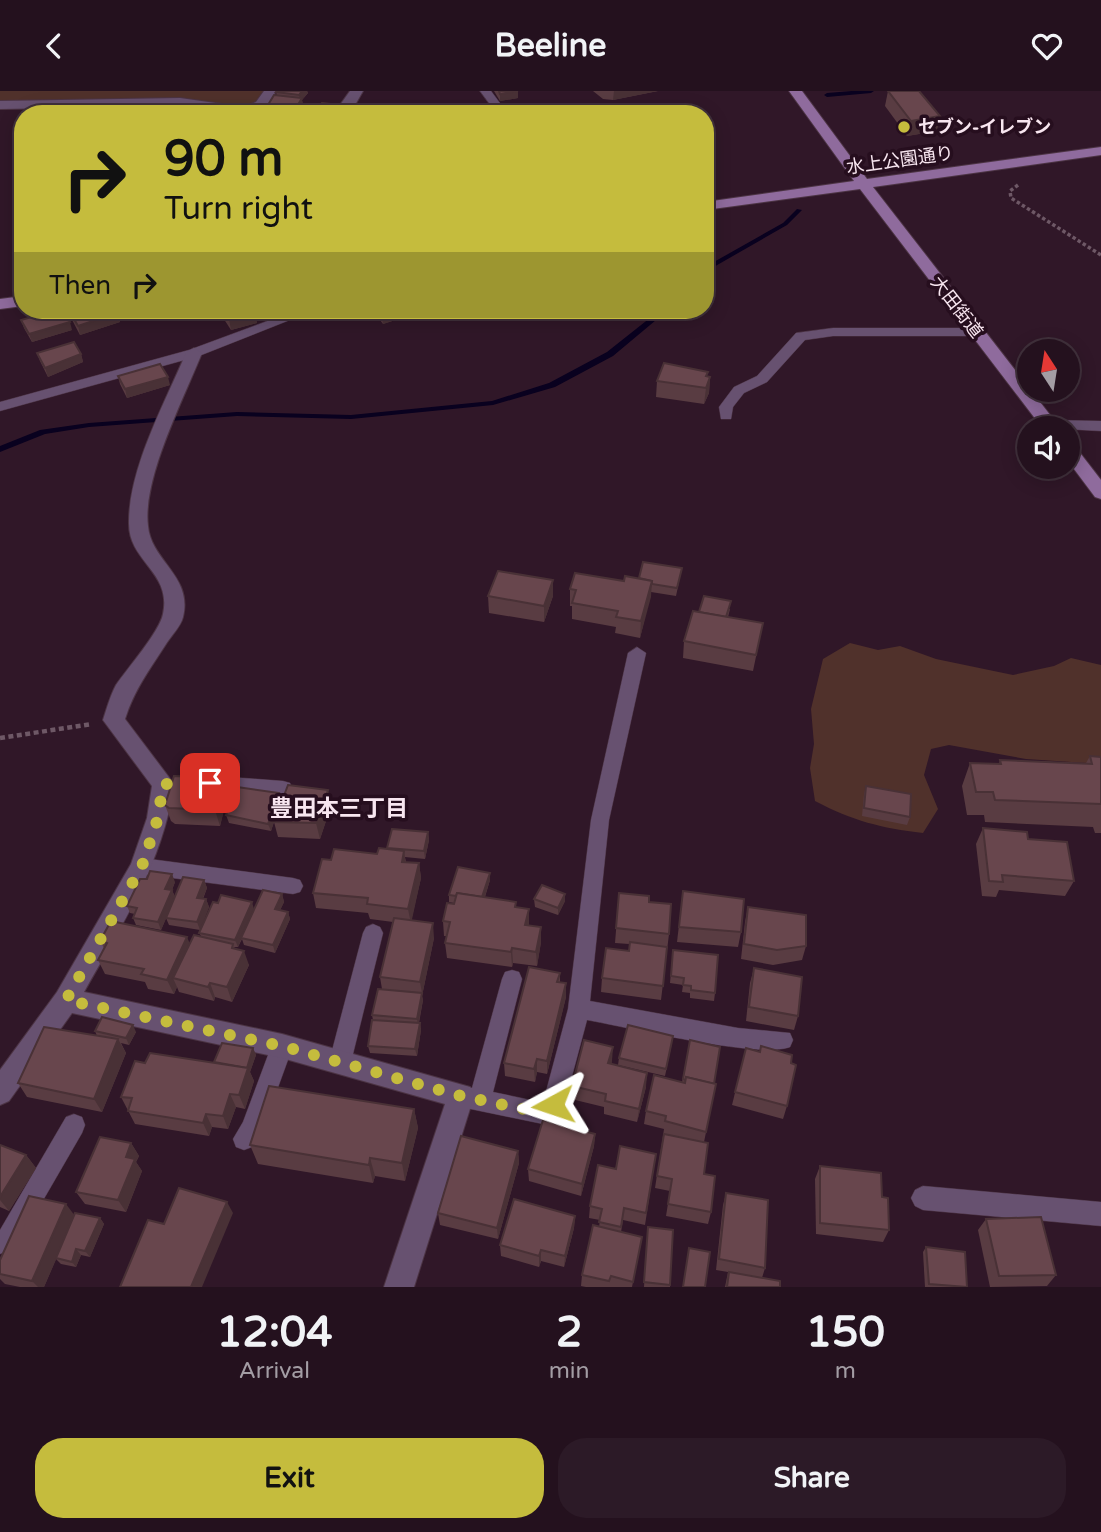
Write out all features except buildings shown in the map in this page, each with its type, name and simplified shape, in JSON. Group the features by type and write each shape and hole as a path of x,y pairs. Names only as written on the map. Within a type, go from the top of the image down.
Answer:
{"street":[{"name":"大田街道","path":"795,91 1041,416"},
{"path":"0,105 180,102 201,105"},
{"name":"水上公園通り","path":"714,205 1101,151"},
{"path":"0,1092 66,1000 142,866 158,818 163,784 114,720 123,692 173,618 176,592 165,572 144,547 138,525 144,477 194,353"},
{"path":"1080,465 1101,493"},
{"path":"66,1000 282,1046 470,1098 400,1287"}],"lane":[{"path":"485,91 496,105"},
{"path":"0,407 194,353 284,319"},
{"path":"726,416 726,407 739,390 762,379 802,336 833,332 975,331"},
{"path":"1080,426 1101,426"},
{"path":"512,979 470,1098 543,1113 553,1105 579,1009 600,820 637,653"},
{"path":"163,784 185,781 283,788"},
{"path":"142,866 293,886"},
{"path":"340,1062 373,933"},
{"path":"579,1009 738,1038 782,1040"},
{"path":"244,1139 252,1129 282,1046"},
{"path":"0,1242 8,1239 74,1125"},
{"path":"923,1198 1101,1213"}],"path":[{"path":"1029,183 1015,185 1010,191 1011,198 1020,206 1073,234 1101,255"},
{"path":"0,738 114,720"}],"shaded area":[{"path":"0,91 265,91 254,105 221,105 180,98 0,101"},
{"path":"850,643 878,650 900,646 936,659 1013,675 1054,666 1071,658 1101,665 1101,764 1026,759 949,745 931,749 924,775 938,809 923,833 868,823 829,808 815,801 810,768 814,744 811,709 823,659"}],"waterway":[{"path":"827,95 871,91"},
{"path":"714,265 785,224 799,210"},
{"path":"0,449 43,432 89,425 237,414 351,417 493,403 552,385 610,354 653,319"}],"place":[{"name":"セブン-イレブン","path":"904,127"}],"district":[{"name":"豊田本三丁目","path":"339,808"}],"route":[{"path":"210,783 185,781 163,784 158,818 142,866 66,1000 282,1046 461,1096 543,1113 553,1105"}]}
